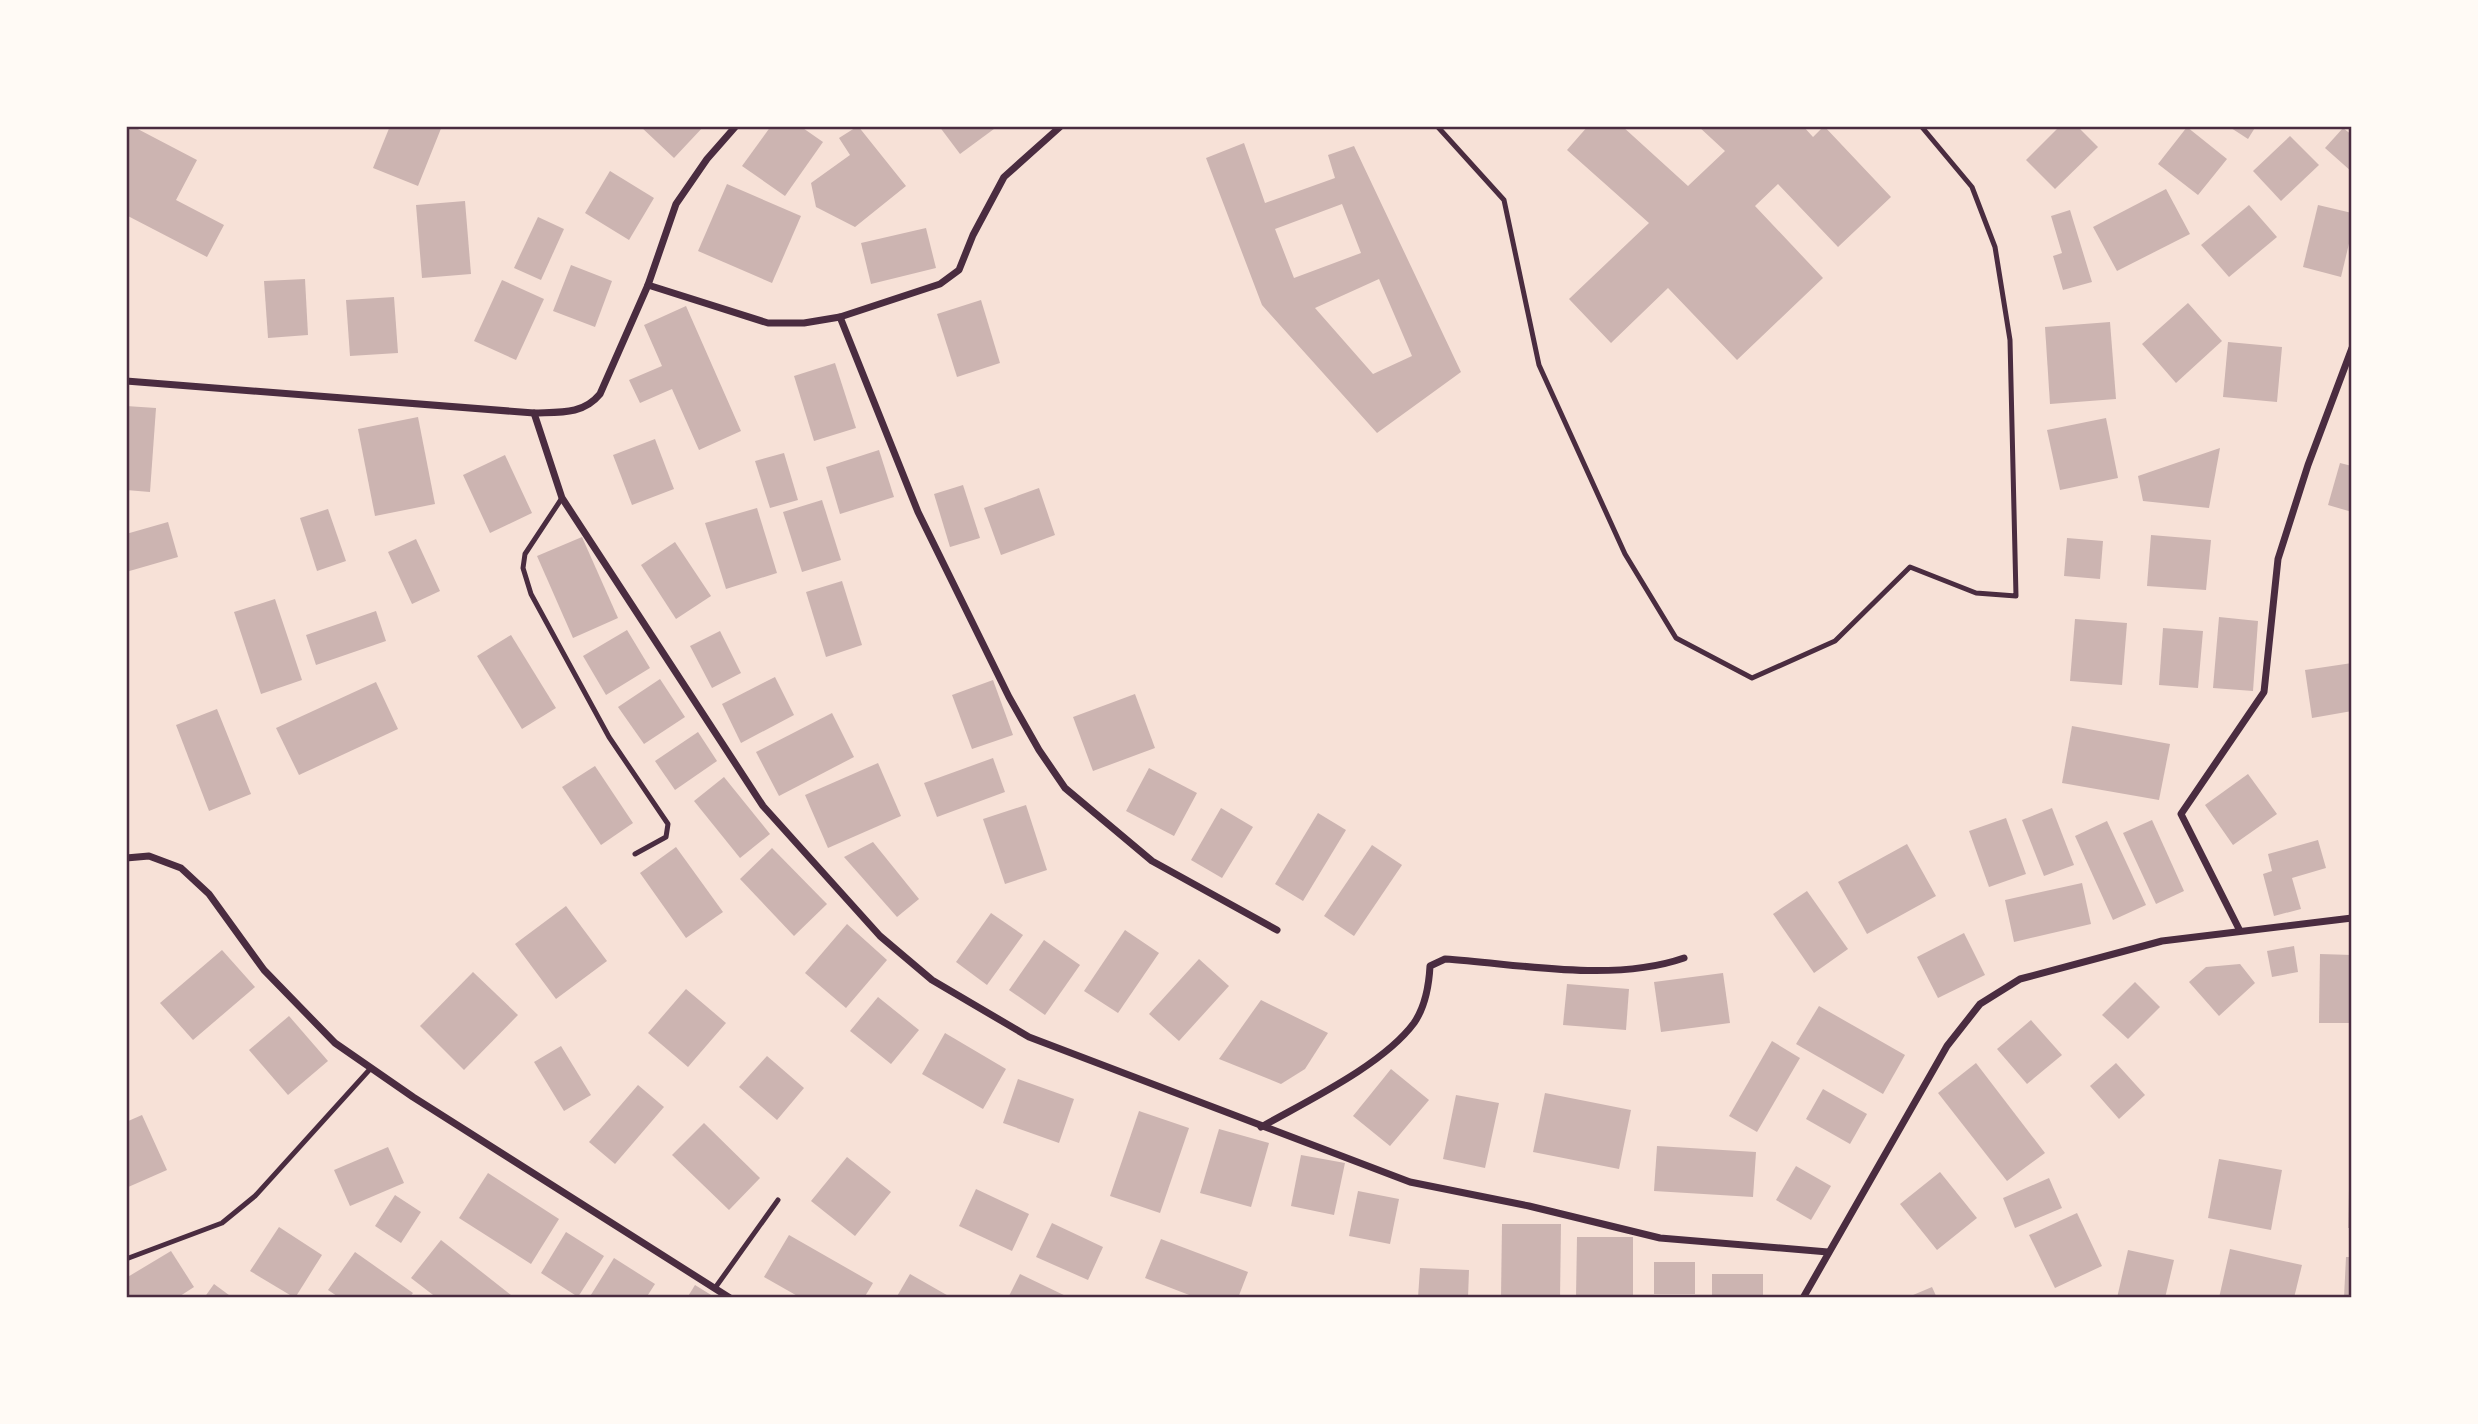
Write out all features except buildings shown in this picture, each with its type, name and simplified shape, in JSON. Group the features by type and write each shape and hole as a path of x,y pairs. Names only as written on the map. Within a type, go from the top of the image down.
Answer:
{"street":[{"path":"126,382 534,413 579,410 592,404 600,394 648,285 676,204 707,159 736,126"},
{"path":"648,285 768,323 804,323 840,317 940,284 959,270 973,235 1004,177 1061,126"},
{"path":"840,317 918,512 1009,697 1065,789 1152,861 1277,930"},
{"path":"2239,929 2181,814 2264,692 2278,559 2308,465 2352,348"},
{"path":"534,413 562,498 646,631 763,806 880,936 932,980 1029,1037 1410,1182 1529,1206 1660,1238 1828,1252"},
{"path":"126,858 149,856 181,868 209,894 264,970 335,1043 730,1298"},
{"path":"1803,1298 1947,1046 1980,1004 2020,978 2162,940 2352,918"},
{"path":"1261,1127 1377,1057 1414,1023 1429,989 1430,966 1446,959 1603,970 1656,967 1684,958"}],"lane":[{"path":"1437,126 1504,200 1539,365 1625,554 1676,638 1752,678 1835,640 1910,567 1976,593 2016,596 2010,340 1996,247 1972,187 1921,126"},
{"path":"562,498 525,554 523,568 531,594 609,737 668,824 666,837 635,854"},
{"path":"126,1259 222,1223 255,1196 371,1068"},
{"path":"715,1288 778,1200"}]}
